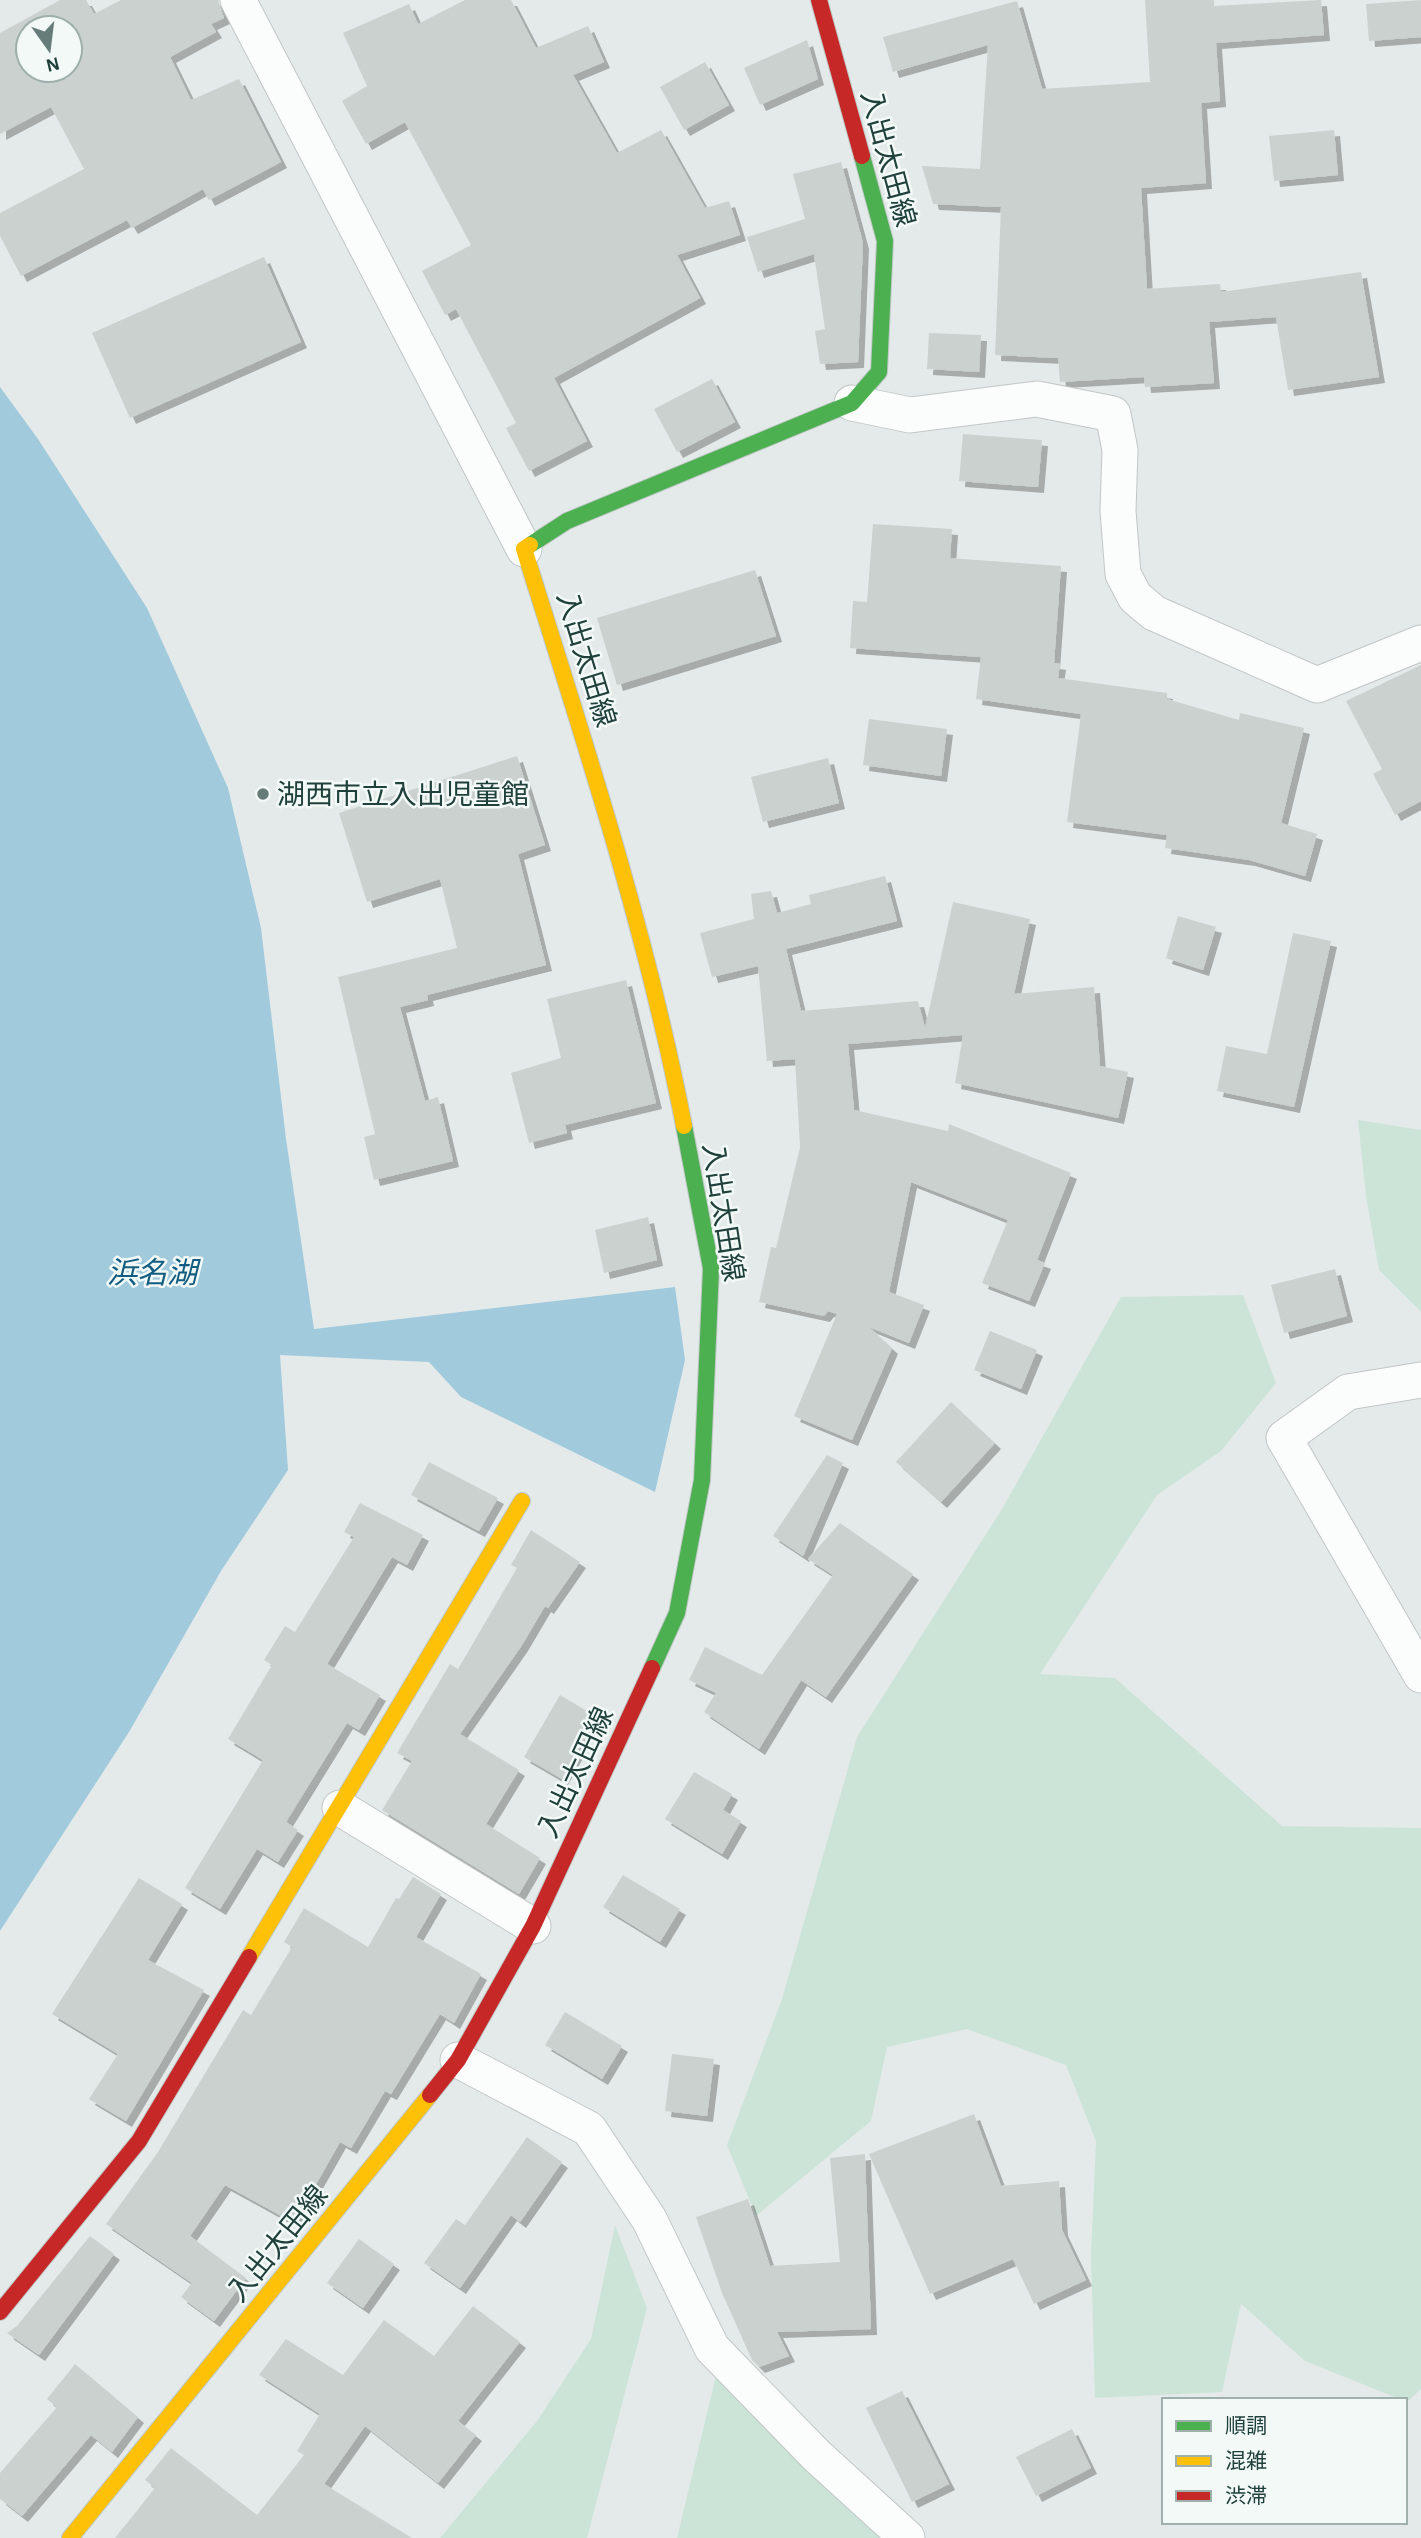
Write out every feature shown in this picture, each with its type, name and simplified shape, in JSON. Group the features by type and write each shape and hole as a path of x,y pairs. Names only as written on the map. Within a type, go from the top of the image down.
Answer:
{"main road":[{"name":"入出太田線","path":"70,2538 458,2060 533,1926 677,1613 702,1480 711,1268 663,1017 606,808 524,549 567,520 852,403 879,372 885,241 819,0"},
{"path":"0,2312 139,2141 522,1501"}],"street":[{"path":"238,0 524,549"},
{"path":"852,403 910,415 1037,399 1113,414 1120,450 1118,511 1123,574 1135,597 1154,613 1317,685 1421,643"},
{"path":"1421,1380 1348,1392 1284,1438 1421,1675"},
{"path":"340,1808 533,1926"},
{"path":"458,2060 589,2129 649,2219 712,2348 816,2455 906,2538"}],"green space":[{"path":"1358,1120 1421,1130 1421,1312 1379,1270 1366,1196"},
{"path":"1243,1295 1276,1383 1221,1451 1157,1495 1040,1674 1115,1678 1282,1826 1421,1828 1421,2389 1407,2402 1407,2398 1397,2398 1305,2361 1241,2304 1222,2392 1095,2398 1091,2254 1096,2141 1066,2065 967,2029 887,2047 871,2121 756,2216 727,2145 782,1999 857,1737 1002,1509 1121,1297"},
{"path":"615,2225 647,2308 587,2538 440,2538 537,2421 591,2339"},
{"path":"716,2376 889,2538 677,2538"}],"water":[{"name":"浜名湖","path":"0,387 38,439 147,608 228,788 261,928 286,1139 314,1329 675,1287 685,1360 655,1492 461,1397 429,1362 280,1355 288,1470 221,1571 129,1732 0,1931"}],"building":[{"path":"60,0 86,0 94,14 121,0 218,0 224,18 211,24 216,32 170,57 191,100 239,79 281,162 209,200 203,189 132,228 127,220 21,276 0,236 0,213 84,169 51,107 0,134 0,33 14,25 14,84 84,84 84,14 35,14"},
{"path":"465,0 511,0 536,48 588,26 604,62 573,75 617,153 661,130 705,208 729,201 740,235 677,255 700,298 554,378 587,441 529,471 506,428 516,423 456,309 445,315 422,271 471,245 405,122 366,144 342,101 367,86 343,33 409,4 418,24"},
{"path":"1145,0 1214,0 1214,6 1321,0 1324,35 1216,43 1220,101 1201,103 1206,183 1141,188 1147,289 1220,284 1221,292 1361,272 1379,377 1288,390 1276,317 1209,322 1214,383 1145,387 1144,377 1060,382 1058,358 995,355 1001,207 933,204 922,166 980,169 988,45 893,72 883,37 1017,1 1042,89 1150,82"},
{"path":"1421,0 1421,37 1369,41 1366,4"},
{"path":"807,40 818,79 760,105 744,68"},
{"path":"705,62 729,105 684,130 660,87"},
{"path":"1334,130 1338,175 1274,181 1269,136"},
{"path":"841,162 863,243 858,362 820,364 815,331 825,329 814,254 758,272 747,237 805,219 793,174"},
{"path":"264,257 301,342 130,418 92,333"},
{"path":"929,333 981,335 979,372 927,369"},
{"path":"712,379 735,422 677,452 654,409"},
{"path":"963,434 1042,440 1038,487 959,481"},
{"path":"873,524 952,529 950,558 1061,566 1054,663 1060,664 1058,678 1167,693 1167,699 1239,720 1240,713 1304,728 1281,823 1317,834 1305,876 1249,860 1165,848 1167,835 1067,822 1081,714 976,699 981,657 850,648 853,601 867,602"},
{"path":"755,570 776,636 617,685 597,618"},
{"path":"1421,665 1421,801 1395,815 1373,774 1382,769 1346,701"},
{"path":"869,719 947,729 941,776 863,765"},
{"path":"517,756 545,845 518,854 546,965 427,995 428,1000 400,1007 425,1101 438,1097 453,1161 374,1180 364,1137 375,1134 338,977 457,948 440,879 367,902 339,813"},
{"path":"828,758 839,803 763,822 751,777"},
{"path":"885,876 897,921 786,949 801,1011 918,1001 925,1028 953,902 1030,919 1014,994 1094,987 1100,1066 1128,1072 1118,1118 955,1083 963,1035 848,1044 854,1110 948,1131 949,1124 1071,1173 1037,1260 1045,1263 1029,1301 982,1283 1008,1220 911,1182 889,1292 924,1305 909,1343 869,1327 892,1348 852,1440 794,1416 837,1314 828,1311 824,1316 759,1302 771,1247 776,1248 800,1147 795,1059 767,1061 758,966 712,977 700,933 754,919 751,894 771,891 777,913 811,904 809,895"},
{"path":"1178,916 1216,927 1203,970 1166,958"},
{"path":"1293,933 1331,941 1294,1107 1217,1091 1226,1046 1267,1054"},
{"path":"626,980 656,1103 565,1125 567,1133 529,1143 511,1073 561,1058 547,999"},
{"path":"648,1217 657,1260 604,1273 595,1230"},
{"path":"1335,1269 1347,1316 1284,1333 1271,1285"},
{"path":"990,1331 1037,1350 1021,1389 974,1370"},
{"path":"951,1402 995,1443 941,1502 896,1462"},
{"path":"827,1455 843,1463 803,1556 773,1536"},
{"path":"429,1462 498,1498 479,1531 411,1495"},
{"path":"360,1503 423,1535 407,1565 392,1557 327,1664 380,1695 359,1730 347,1723 286,1822 298,1830 278,1862 257,1849 220,1909 185,1888 263,1760 228,1739 272,1665 264,1660 285,1626 295,1632 354,1537 344,1532"},
{"path":"840,1523 913,1574 826,1697 801,1680 759,1749 704,1712 716,1693 689,1680 705,1647 762,1675 833,1575 808,1559"},
{"path":"531,1530 580,1562 548,1608 545,1606 522,1645 460,1734 519,1770 486,1824 540,1858 519,1894 382,1810 412,1761 397,1753 450,1664 458,1669 517,1568 511,1565"},
{"path":"560,1695 597,1717 562,1779 524,1757"},
{"path":"694,1772 732,1794 723,1810 741,1821 722,1854 665,1819"},
{"path":"623,1875 680,1909 660,1942 603,1907"},
{"path":"413,1877 441,1894 416,1937 481,1974 454,2023 440,2014 391,2094 385,2091 351,2148 340,2142 294,2223 225,2185 190,2236 246,2278 214,2321 181,2297 192,2283 106,2224 158,2152 243,2010 251,2015 292,1947 284,1942 304,1908 368,1947 396,1898 399,1899"},
{"path":"139,1878 182,1904 148,1960 204,1990 126,2121 89,2099 118,2054 52,2014"},
{"path":"565,2012 622,2046 602,2079 545,2045"},
{"path":"672,2054 714,2059 707,2116 665,2111"},
{"path":"974,2114 1001,2186 1059,2181 1062,2230 1086,2280 1034,2304 1013,2259 930,2294 869,2154"},
{"path":"527,2137 562,2162 520,2222 511,2215 460,2288 424,2263 456,2219 465,2225"},
{"path":"865,2154 871,2329 777,2332 789,2356 759,2367 752,2360 722,2293 696,2217 748,2199 770,2266 840,2262 830,2158"},
{"path":"90,2236 114,2254 39,2355 7,2333 17,2326"},
{"path":"359,2239 394,2264 363,2308 327,2283"},
{"path":"473,2306 520,2342 458,2421 476,2435 438,2483 365,2426 324,2484 412,2538 115,2538 155,2488 145,2480 171,2448 257,2515 304,2455 297,2451 320,2414 259,2375 286,2339 343,2375 384,2320 434,2356"},
{"path":"75,2364 138,2417 112,2452 91,2435 22,2516 0,2499 0,2473 57,2407 47,2399"},
{"path":"902,2391 949,2484 912,2502 866,2408"},
{"path":"1072,2429 1091,2468 1036,2496 1016,2457"}],"traffic: fast":[{"path":"530,545 567,521 852,403 879,372 885,241 862,156"},
{"path":"652,1668 677,1613 702,1480 711,1268 684,1126"}],"traffic: slow":[{"path":"530,545 524,549 632,907 669,1052 684,1126"},
{"path":"249,1957 522,1501"},
{"path":"70,2538 430,2095"}],"traffic: jam":[{"path":"819,0 862,156"},
{"path":"430,2095 458,2060 533,1926 652,1668"},
{"path":"0,2312 139,2141 249,1957"}],"place":[{"name":"湖西市立入出児童館","path":"263,794"}]}
